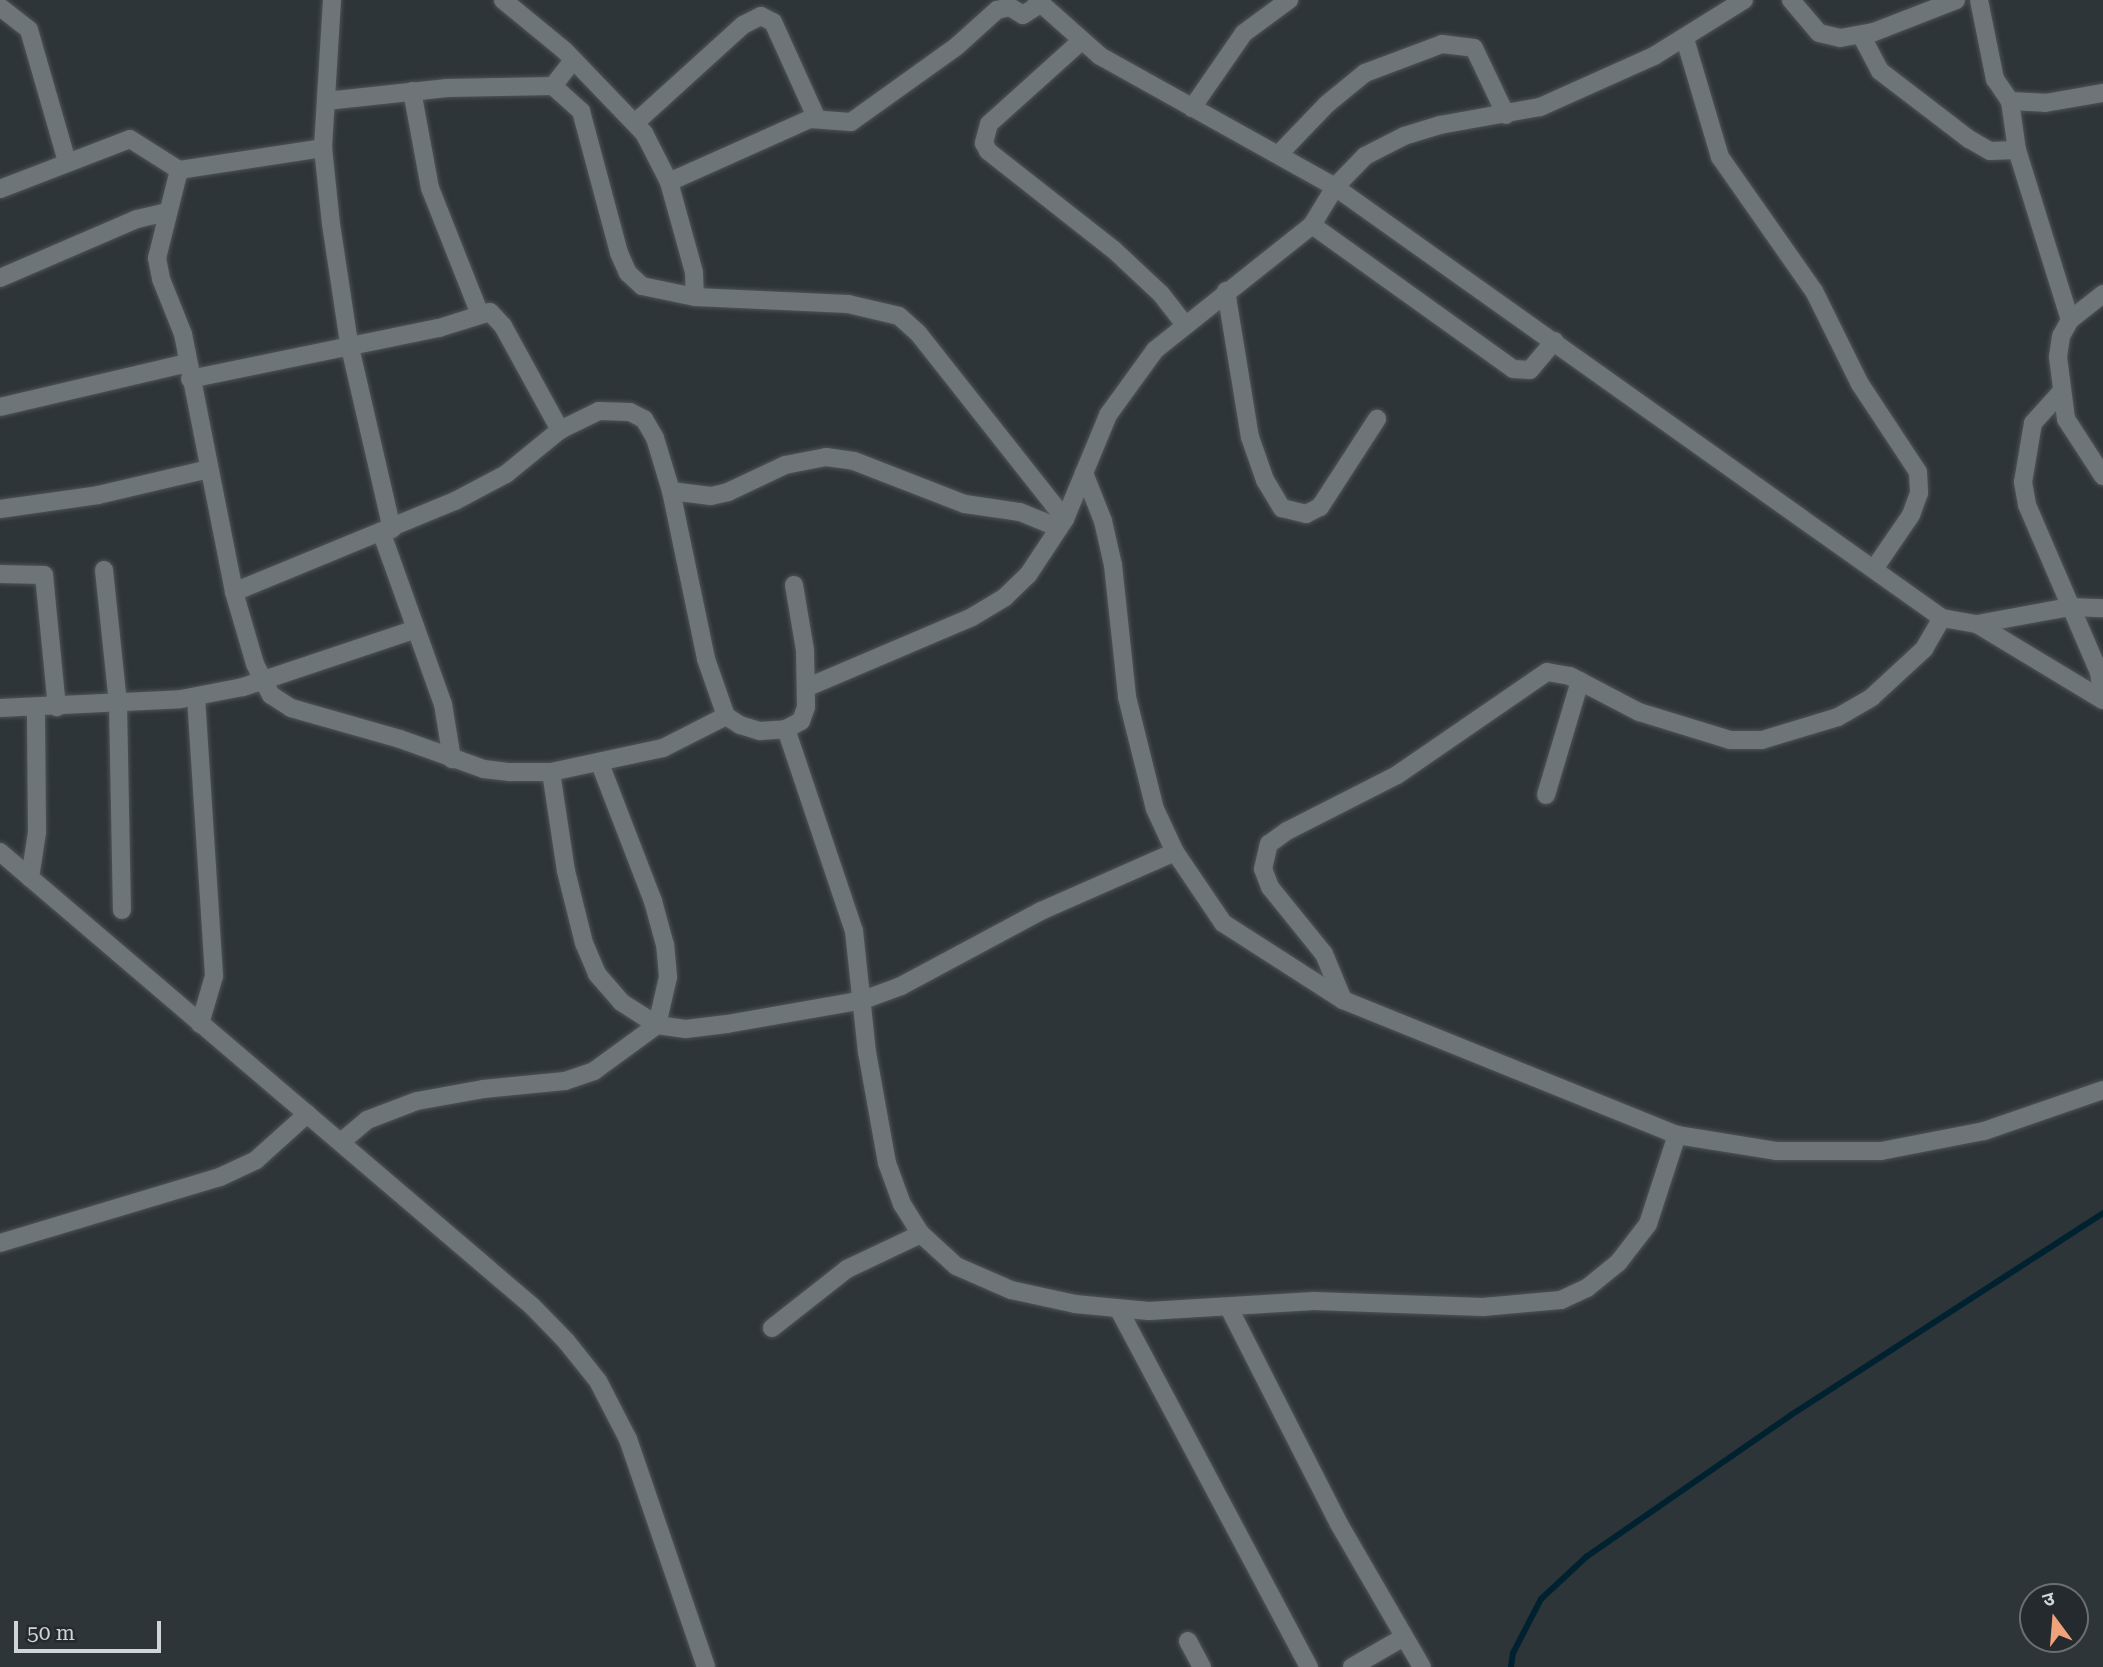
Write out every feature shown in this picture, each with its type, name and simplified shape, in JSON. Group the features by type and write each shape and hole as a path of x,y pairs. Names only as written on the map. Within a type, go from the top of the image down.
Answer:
{"street":[{"path":"331,0 323,148 349,343 387,531 448,723 452,760"},
{"path":"503,0 563,72 581,111 628,273 642,286 695,285 848,304 899,316 918,332 1062,523"},
{"path":"1192,108 1244,33 1289,0"},
{"path":"808,687 972,617 1005,597 1028,575 1062,523 1097,436 1126,388 1155,350 1312,225 1335,187 1365,156 1404,136 1540,107 1685,39 1744,0"},
{"path":"1791,0 1819,33 1840,38 1861,34 1956,0"},
{"path":"1979,0 1995,79 2010,101 2017,149 2070,320"},
{"path":"669,182 816,117 843,124 851,122 947,54 997,10 1010,8 1023,15 1039,2 1080,42 1335,187 1942,618 1977,624 2070,607 2103,608"},
{"path":"0,7 29,30 66,162"},
{"path":"635,123 743,25 761,16 773,22 816,117"},
{"path":"1861,34 1880,71 1969,139 1990,151 2017,149"},
{"path":"1685,39 1720,157 1814,291 1860,384 1918,472 1919,494 1911,515 1874,569"},
{"path":"1080,42 989,124 984,143 988,151 1114,250 1161,294 1185,324"},
{"path":"1279,154 1327,104 1365,73 1442,44 1474,48 1506,116"},
{"path":"326,101 563,72 589,75 635,123 659,158 669,182 695,285"},
{"path":"412,91 430,188 480,314"},
{"path":"2010,101 2045,103 2103,93"},
{"path":"0,189 130,139 178,170 323,148"},
{"path":"178,170 157,258 189,371 234,592 261,680 290,708 400,739 452,760 484,769 551,772 600,764 663,748 726,716"},
{"path":"0,278 137,219 168,212"},
{"path":"1312,225 1513,369 1530,370 1554,341"},
{"path":"1226,291 1250,437 1265,480 1282,509 1306,514 1320,507 1377,419"},
{"path":"2103,294 2070,320 2061,336 2061,392 2078,442 2103,476"},
{"path":"0,407 439,328 480,314 497,316 560,430"},
{"path":"2061,392 2034,423 2023,482 2027,505 2099,672 2103,699"},
{"path":"234,592 387,531 506,474 560,430 598,411 637,415 654,438 671,491 706,659 726,716 760,731 786,729 801,721 808,687 794,585"},
{"path":"671,491 711,496 728,492 785,465 826,457 855,461 958,502 1020,512 1062,523"},
{"path":"0,509 98,495 209,469"},
{"path":"1084,472 1103,521 1113,565 1126,697 1155,809 1175,852 1223,923 1343,1000 1677,1135 1776,1151 1881,1151 1984,1131 2103,1090"},
{"path":"104,570 118,704 122,910"},
{"path":"0,574 44,575 57,707"},
{"path":"1343,1000 1316,941 1270,887 1263,869 1269,844 1397,775 1534,678 1559,672 1639,712 1730,740 1762,740 1838,717 1872,697 1924,649 1942,618"},
{"path":"1977,624 2103,699"},
{"path":"0,708 118,704 196,696 261,680 416,629"},
{"path":"1546,795 1580,681"},
{"path":"196,696 214,976 200,1024"},
{"path":"30,878 37,832 36,707"},
{"path":"786,729 854,931 887,1163 902,1203 921,1234 956,1266 1011,1290 1118,1308 1230,1308 1314,1301 1483,1307 1561,1300 1587,1288 1618,1263 1652,1216 1677,1135"},
{"path":"341,1142 367,1120 417,1101 483,1088 565,1082 594,1072 657,1026 668,976 665,945 653,901 600,764"},
{"path":"551,772 566,871 584,943 597,974 621,1002 657,1026 686,1029 727,1024 863,1000 901,986 1041,911 1175,852"},
{"path":"0,852 532,1306 598,1381 628,1439 706,1667"},
{"path":"0,1244 220,1177 256,1160 307,1114"},
{"path":"772,1328 847,1269 921,1234"},
{"path":"1118,1308 1309,1667"},
{"path":"1230,1308 1339,1524 1422,1667"},
{"path":"1352,1667 1404,1637"},
{"path":"1188,1641 1202,1667"}],"waterway":[{"path":"1511,1667 1513,1653 1541,1599 1586,1557 1791,1415 2103,1213"}]}
